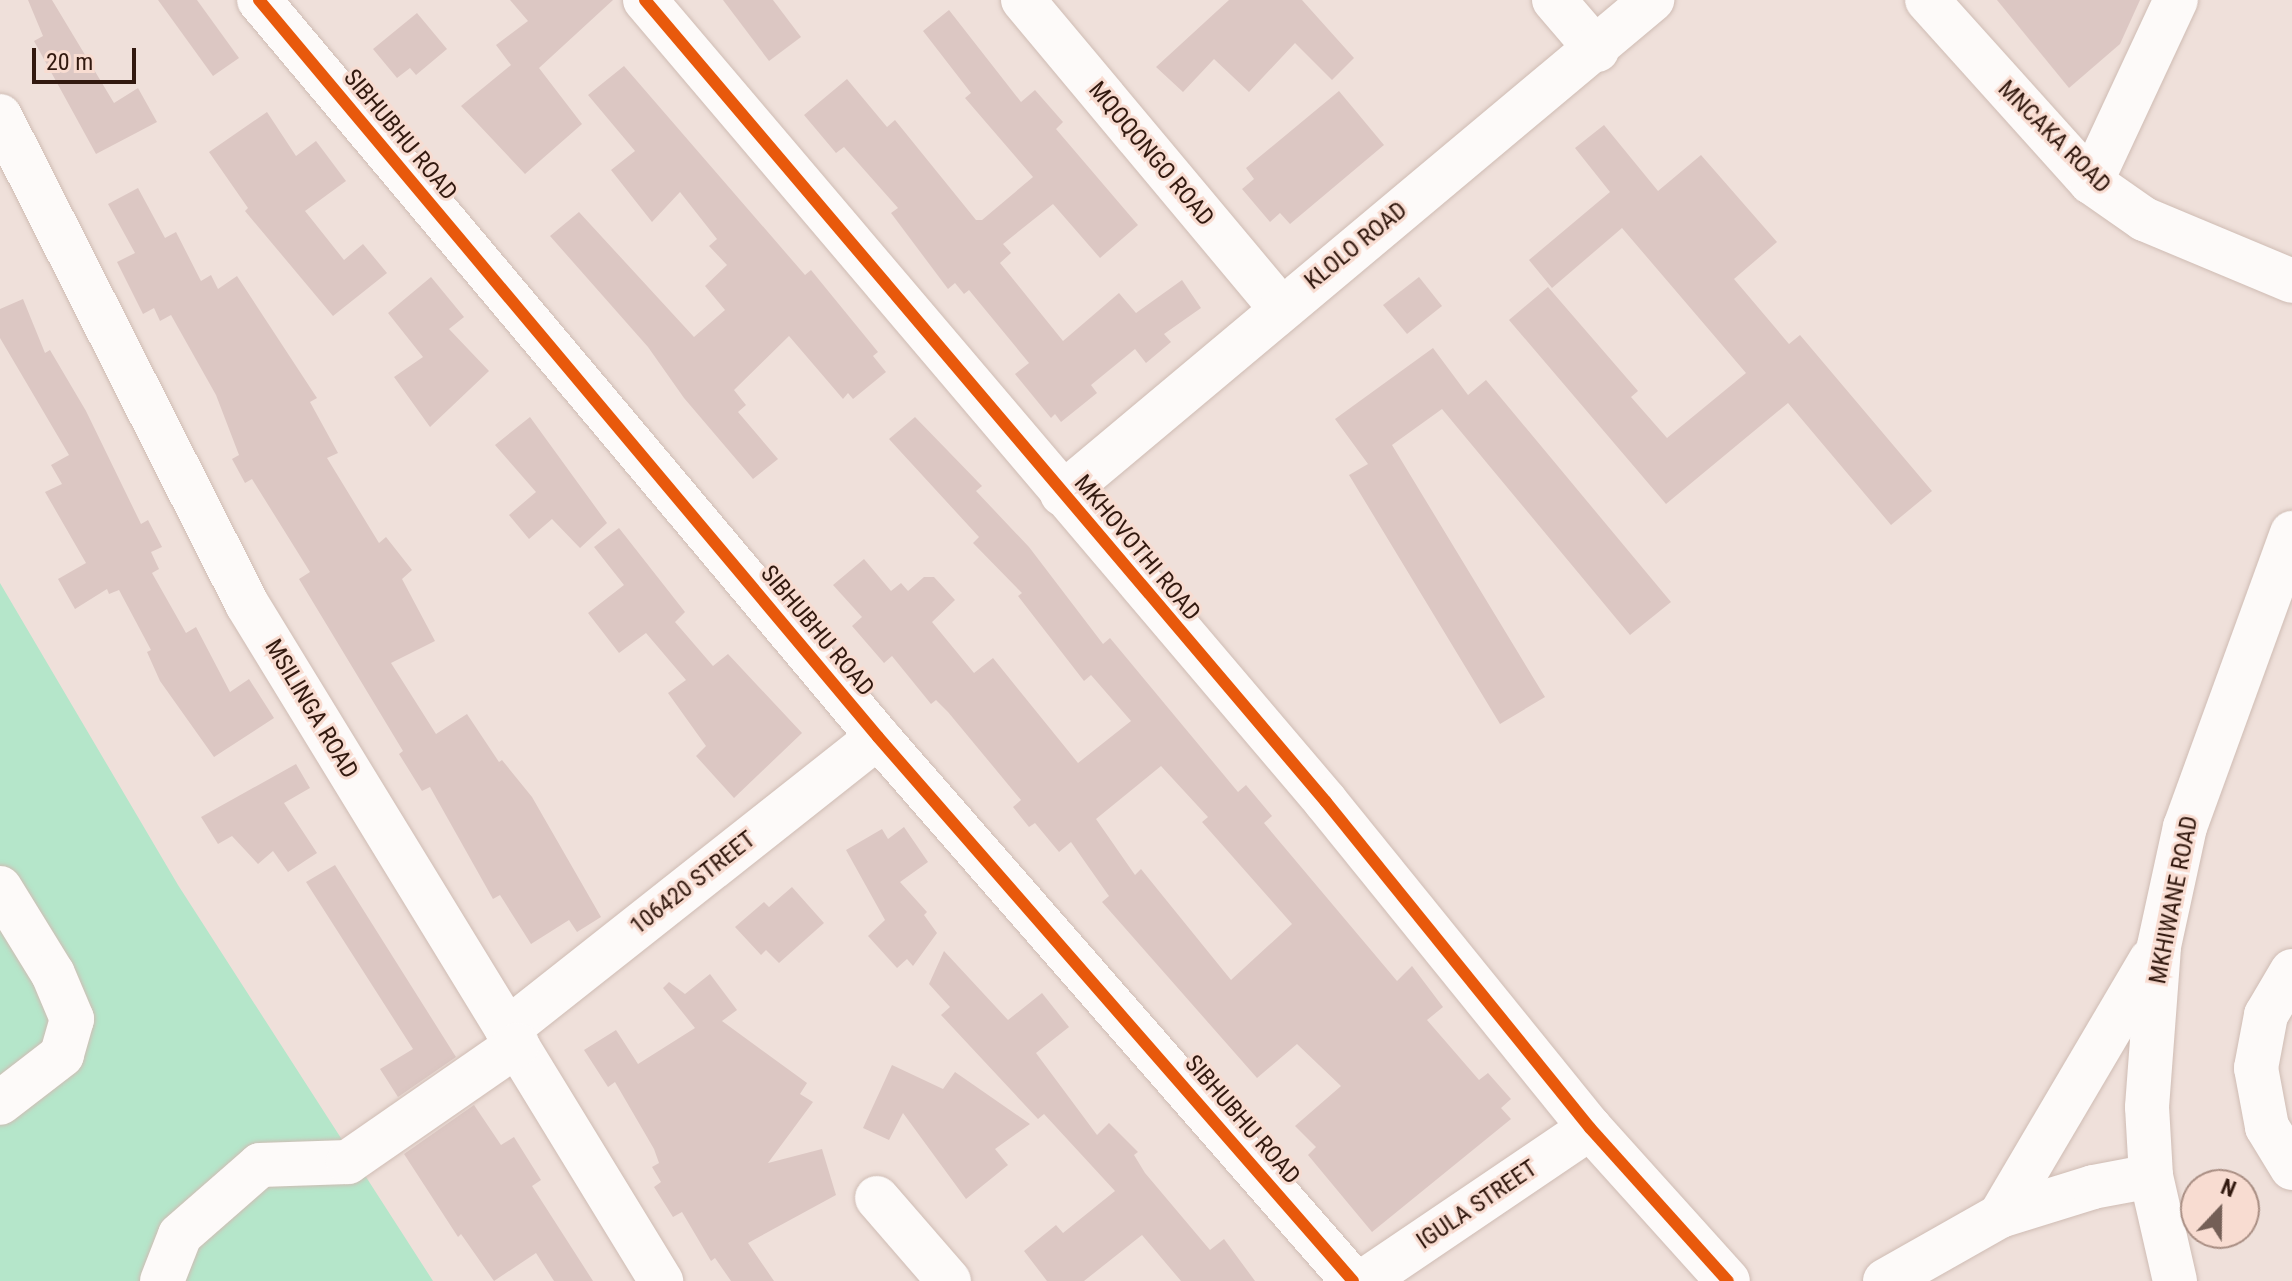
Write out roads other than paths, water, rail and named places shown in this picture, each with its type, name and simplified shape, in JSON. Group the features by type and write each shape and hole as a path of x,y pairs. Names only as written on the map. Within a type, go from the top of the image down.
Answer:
{"street":[{"name":"SIBHUBHU ROAD","path":"259,0 878,737 1353,1281"},
{"name":"MKHOVOTHI ROAD","path":"645,0 1326,802 1590,1128 1728,1281"},
{"name":"MQOQONGO ROAD","path":"1023,0 1280,307"},
{"path":"1554,0 1597,50"},
{"name":"KLOLO ROAD","path":"1062,494 1280,307 1597,50 1652,0"},
{"name":"MNCAKA ROAD","path":"1927,0 2091,182 2144,219 2292,281"},
{"path":"2091,182 2176,0"},
{"name":"MSILINGA ROAD","path":"0,116 247,604 661,1281"},
{"name":"MKHIWANE ROAD","path":"2175,1281 2151,1176 2147,1107 2159,946 2185,827 2292,533"},
{"name":"106420 STREET","path":"162,1281 180,1235 260,1165 348,1162 512,1037 878,737"},
{"path":"0,888 61,988 72,1019 62,1055 0,1103"},
{"path":"2000,1216 2159,946"},
{"path":"2292,971 2266,1015 2256,1068 2267,1127 2292,1168"},
{"name":"IGULA STREET","path":"1364,1281 1590,1128"},
{"path":"1885,1281 2000,1216 2093,1187 2151,1176"},
{"path":"877,1198 949,1281"}]}
